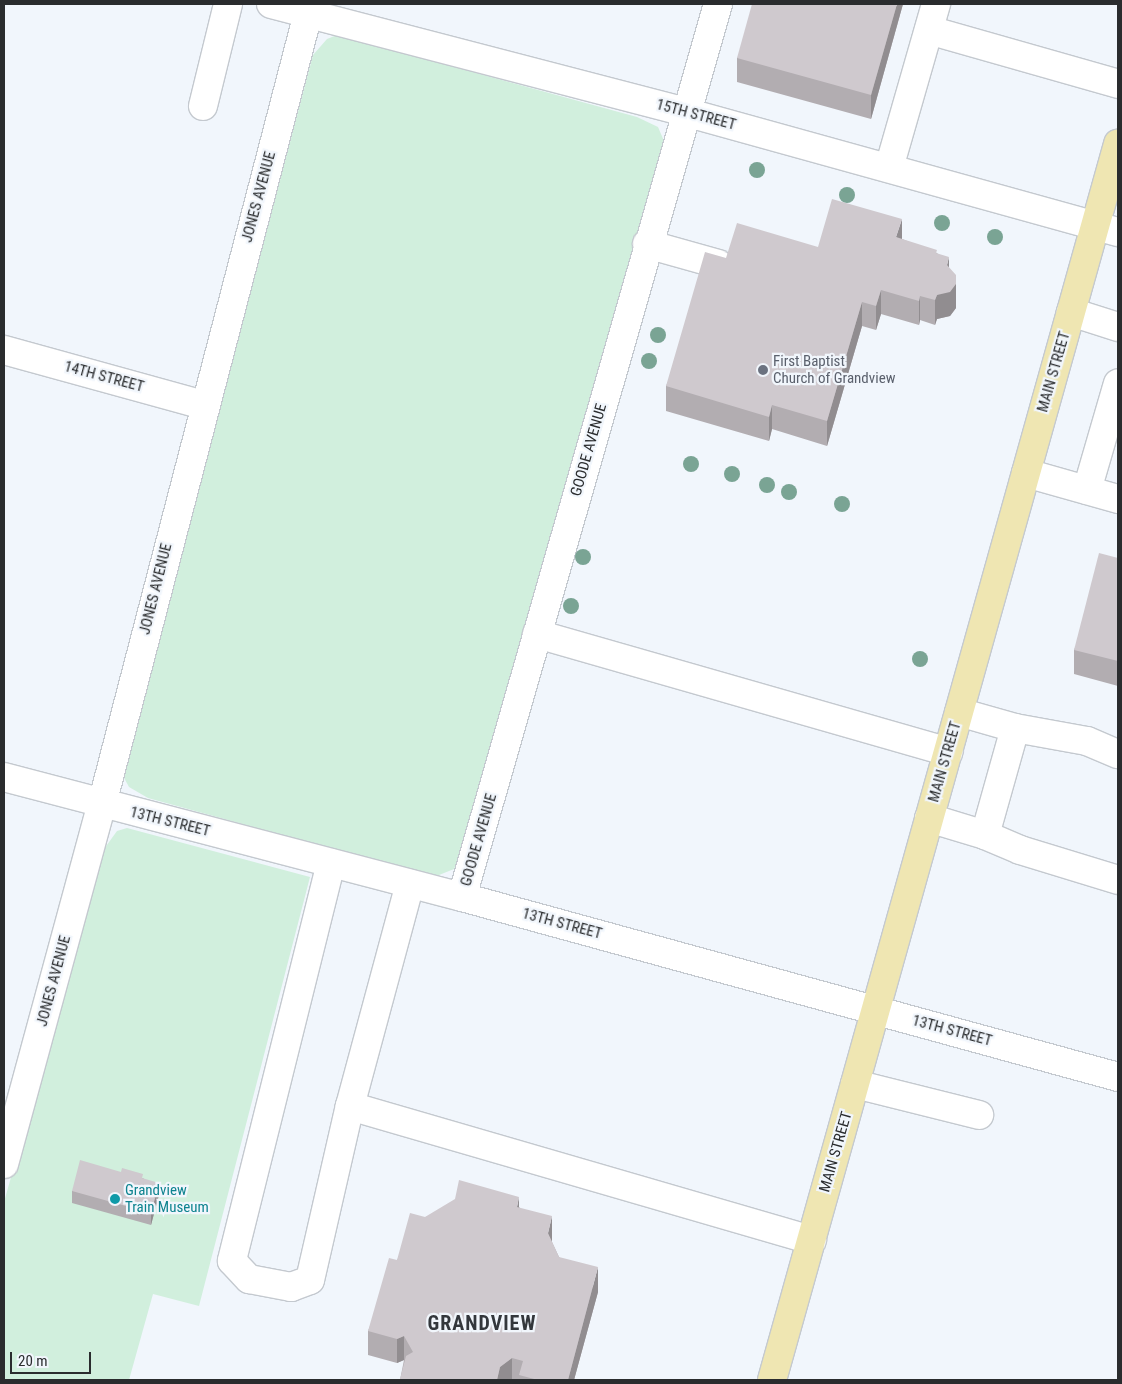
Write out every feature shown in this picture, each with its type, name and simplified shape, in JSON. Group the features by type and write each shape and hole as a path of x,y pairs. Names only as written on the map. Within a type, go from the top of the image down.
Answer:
{"main road":[{"name":"MAIN STREET","path":"772,1380 1071,312 1107,229 1118,150"}],"street":[{"path":"203,106 228,4"},
{"name":"GOODE AVENUE","path":"462,898 685,112 718,4"},
{"path":"888,168 936,4"},
{"name":"15TH STREET","path":"291,8 685,112 1107,229"},
{"name":"JONES AVENUE","path":"4,1164 102,804 203,405 291,8"},
{"path":"929,30 1118,84"},
{"path":"648,244 718,264"},
{"path":"1071,312 1118,327"},
{"name":"14TH STREET","path":"4,350 203,405"},
{"path":"1087,490 1118,383"},
{"path":"1026,473 1118,498"},
{"path":"537,634 948,752"},
{"path":"959,712 1015,728 1087,741 1118,754"},
{"path":"985,835 1015,728"},
{"name":"13TH STREET","path":"4,777 876,1009 1118,1077"},
{"path":"929,818 985,835 1020,850 1118,880"},
{"path":"331,864 232,1261 249,1279 291,1286 310,1280 350,1106 410,884"},
{"path":"855,1084 979,1115"},
{"path":"350,1106 812,1240"}],"green space":[{"path":"337,35 637,117 658,127 664,141 463,848 454,869 434,877 148,798 129,787 123,776 313,55 327,39"},
{"path":"127,828 310,877 199,1306 153,1294 129,1380 4,1380 4,1202 104,849 117,831"}],"building":[{"path":"752,4 897,4 871,95 737,58"},
{"name":"First Baptist Church of Grandview","path":"832,199 902,219 896,237 937,250 936,253 949,257 947,265 956,275 956,284 950,292 937,295 935,300 920,296 919,301 881,290 876,306 862,302 827,421 772,405 769,417 666,386 705,252 726,258 737,223 818,247"},
{"path":"1099,553 1118,558 1118,661 1074,650"},
{"name":"Grandview Train Museum","path":"80,1160 121,1172 122,1168 143,1174 142,1178 159,1183 151,1213 72,1191"},
{"path":"459,1180 519,1197 517,1207 552,1216 548,1233 559,1257 598,1267 568,1380 538,1380 519,1375 523,1361 512,1358 500,1367 497,1380 400,1379 406,1356 413,1352 404,1336 397,1339 368,1331 389,1258 397,1260 410,1213 425,1217 455,1199"}],"place":[{"name":"First Baptist Church of Grandview","path":"763,370"},
{"name":"Grandview Train Museum","path":"115,1199"}],"district":[{"name":"GRANDVIEW","path":"482,1323"}]}
